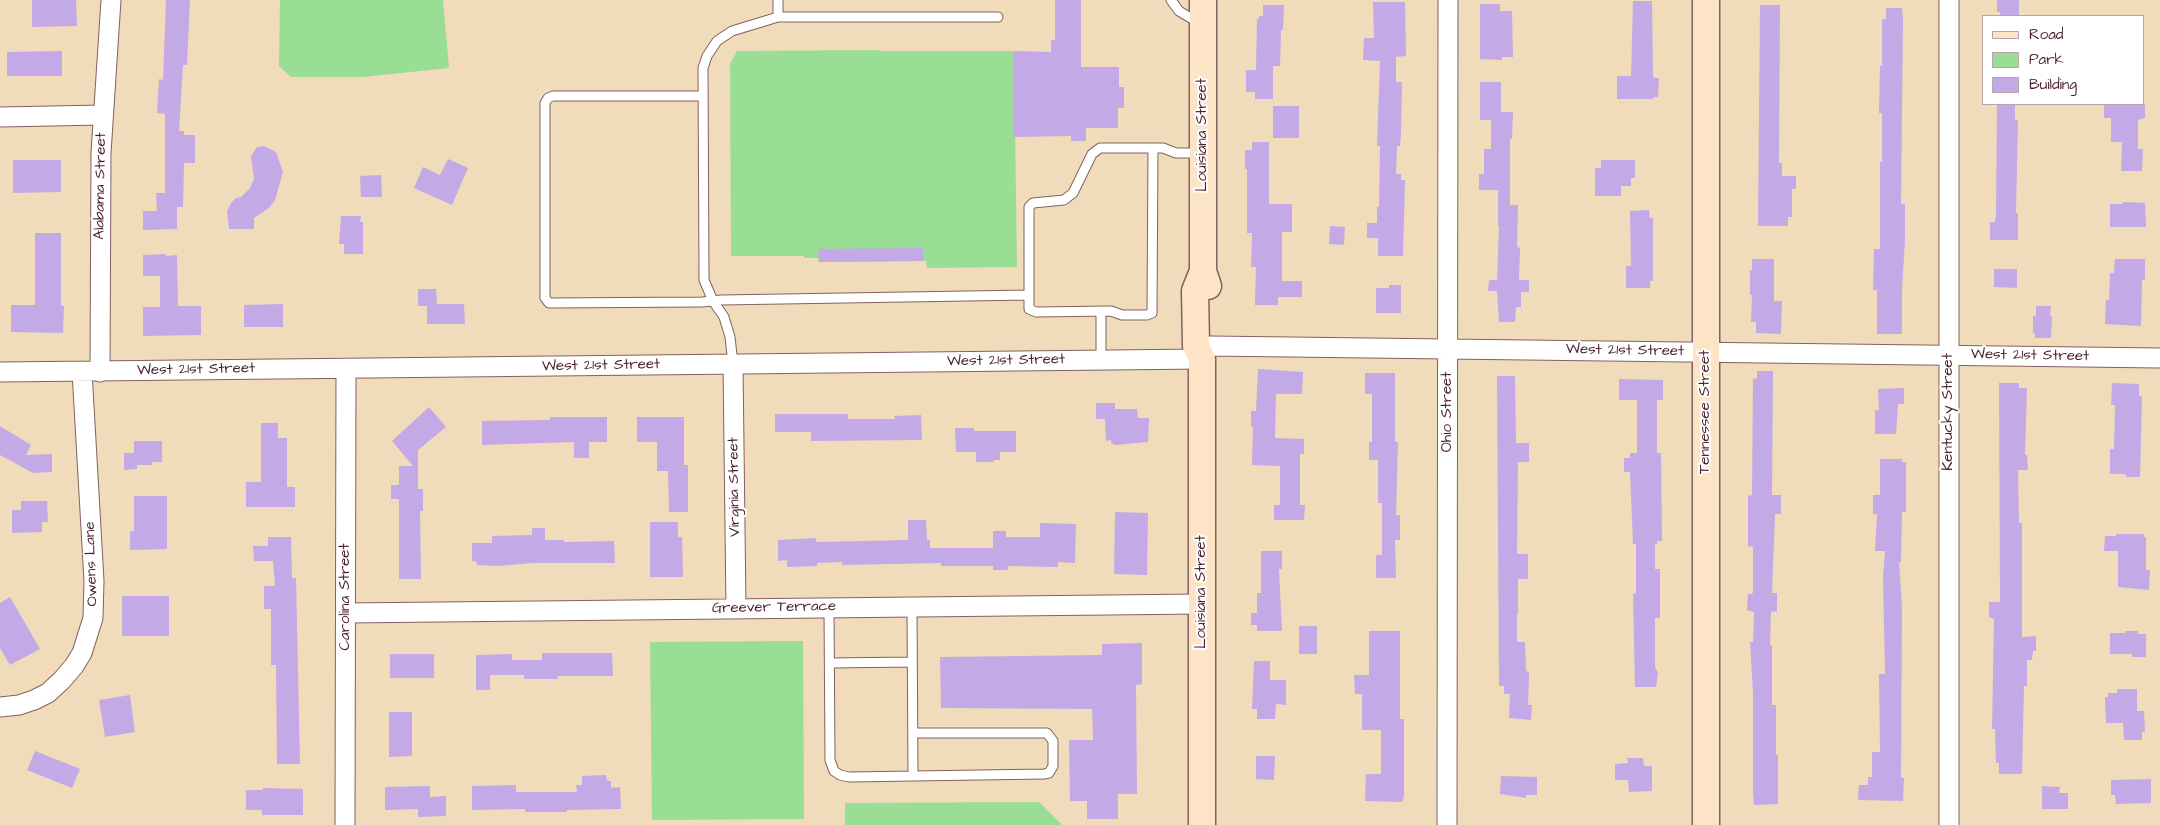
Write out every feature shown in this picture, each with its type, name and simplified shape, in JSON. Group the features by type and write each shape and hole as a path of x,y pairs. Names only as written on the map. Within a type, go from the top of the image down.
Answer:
{"main road":[{"name":"Louisiana Street","path":"1202,0 1202,271 1195,291 1196,346 1206,352 1202,604 1202,825"},
{"name":"Tennessee Street","path":"1706,0 1706,825"}],"street":[{"name":"Alabama Street","path":"91,371 102,115 111,0"},
{"name":"Ohio Street","path":"1447,825 1448,0"},
{"name":"Kentucky Street","path":"1949,0 1949,825"},
{"path":"0,116 102,115"},
{"name":"West 21st Street","path":"0,372 1101,360 1206,352 1448,348 2160,358"},
{"name":"Virginia Street","path":"733,364 736,609"},
{"name":"Carolina Street","path":"346,369 346,825"},
{"name":"Owens Lane","path":"0,707 19,705 34,700 48,692 62,680 82,653 90,627 95,600 91,371"},
{"name":"Greever Terrace","path":"346,613 1202,604"}],"lane":[{"path":"778,0 778,17"},
{"path":"1171,0 1179,11 1202,26"},
{"path":"733,364 730,337 724,317 713,301 704,280 702,68 716,41 732,31 778,17 998,17"},
{"path":"703,96 553,96 544,103 545,298 549,303 1030,295"},
{"path":"1153,148 1152,313 1147,316 1122,316 1106,312 1036,312 1030,308 1030,207 1033,202 1064,200 1074,193 1092,154 1100,148 1153,148 1162,148 1176,153 1202,153"},
{"path":"1101,360 1106,312"},
{"path":"912,607 913,776"},
{"path":"829,608 830,760 834,771 840,775 849,776 1044,774 1049,773 1053,766 1053,741 1047,733 912,733"},
{"path":"830,663 912,662"}],"green space":[{"path":"280,0 443,0 449,68 363,77 291,77 279,66"},
{"path":"737,51 1014,51 1017,267 927,268 926,261 819,262 818,258 804,258 804,256 731,256 730,64"},
{"path":"803,641 804,819 652,820 650,642"},
{"path":"1039,802 1062,825 845,825 845,803"}],"building":[{"path":"32,0 76,0 77,26 32,27"},
{"path":"166,0 190,0 187,65 183,65 179,131 184,131 184,135 195,135 195,163 184,163 183,207 177,207 177,229 143,230 143,211 157,211 156,193 165,193 165,114 157,113 159,79 163,80"},
{"path":"1055,0 1081,0 1081,67 1119,67 1119,87 1124,87 1124,108 1118,108 1118,128 1086,128 1086,141 1071,141 1071,136 1014,137 1014,51 1051,52 1051,40 1055,40"},
{"path":"1997,0 2019,0 2019,15 2000,15 2000,12 1997,12"},
{"path":"1633,1 1652,1 1653,76 1654,78 1659,78 1658,97 1653,97 1653,99 1617,99 1617,76 1631,76"},
{"path":"1373,2 1405,2 1406,56 1396,57 1396,82 1402,82 1401,134 1400,146 1397,146 1396,174 1401,174 1401,180 1405,180 1403,256 1378,256 1378,238 1367,238 1367,223 1377,223 1377,207 1379,207 1380,146 1377,146 1380,61 1363,60 1364,38 1374,38"},
{"path":"1480,4 1500,4 1500,11 1512,11 1513,57 1502,57 1502,60 1480,59"},
{"path":"1263,5 1284,5 1280,66 1273,66 1273,99 1255,99 1255,92 1246,92 1246,70 1256,70 1257,19 1259,19 1259,16 1263,16"},
{"path":"1760,5 1780,5 1779,163 1782,163 1782,176 1796,176 1796,189 1792,189 1792,217 1788,217 1788,226 1758,226"},
{"path":"1886,8 1902,8 1903,21 1901,204 1905,204 1905,240 1902,334 1877,334 1877,290 1873,290 1874,249 1880,249 1882,113 1879,113 1880,66 1882,66 1882,19 1886,19"},
{"path":"62,51 62,76 7,76 7,52"},
{"path":"1480,82 1501,82 1501,112 1513,112 1512,139 1510,139 1510,205 1518,205 1517,247 1520,248 1519,280 1529,280 1529,292 1521,292 1521,307 1516,307 1515,322 1499,322 1497,291 1488,291 1489,280 1497,280 1498,190 1479,190 1479,174 1484,174 1484,149 1491,149 1491,120 1480,120"},
{"path":"1997,105 2015,105 2015,120 2018,120 2016,213 2018,213 2018,240 1990,240 1990,222 1995,222"},
{"path":"2104,105 2145,105 2145,118 2138,120 2138,149 2143,149 2142,171 2121,171 2122,142 2111,142 2111,118 2104,118"},
{"path":"1273,106 1299,106 1299,138 1273,138"},
{"path":"1252,142 1269,142 1269,204 1292,204 1292,232 1282,232 1282,281 1302,281 1302,297 1278,297 1278,305 1255,305 1256,267 1251,267 1252,233 1247,233 1247,169 1245,169 1245,150 1252,150"},
{"path":"264,146 276,152 283,172 275,200 269,208 254,218 254,229 229,229 227,211 236,198 241,197 250,188 254,179 251,156 257,147"},
{"path":"448,159 468,168 452,205 414,188 423,167 440,175"},
{"path":"13,160 61,160 61,192 13,193"},
{"path":"1601,160 1635,160 1635,178 1631,178 1631,186 1621,186 1621,196 1595,196 1595,168 1601,168"},
{"path":"381,175 382,197 361,197 360,176"},
{"path":"2123,202 2145,203 2146,227 2110,227 2110,204 2123,204"},
{"path":"1649,210 1650,218 1653,218 1653,281 1650,281 1650,288 1626,288 1626,266 1631,266 1630,211"},
{"path":"341,216 361,216 360,222 363,222 363,254 344,254 344,244 339,244"},
{"path":"1330,226 1345,227 1344,245 1329,244"},
{"path":"35,233 61,233 61,306 64,306 63,333 11,332 11,305 35,305"},
{"path":"923,248 923,261 819,262 818,249"},
{"path":"166,254 166,256 177,255 178,306 201,306 201,335 143,336 143,307 160,307 160,276 143,276 143,255"},
{"path":"1752,259 1774,259 1774,301 1782,301 1781,334 1756,333 1756,322 1751,322 1752,295 1750,295 1750,270 1752,270"},
{"path":"2115,259 2145,259 2145,280 2142,280 2141,326 2105,324 2106,300 2109,300 2110,273 2114,273"},
{"path":"1994,269 2017,269 2017,288 1994,287"},
{"path":"1389,285 1401,285 1401,313 1376,313 1376,288 1389,288"},
{"path":"418,289 436,289 437,304 464,304 465,324 427,324 427,306 418,306"},
{"path":"283,304 283,327 244,327 244,305"},
{"path":"2036,306 2051,306 2051,338 2035,338 2035,333 2033,333 2033,316 2036,316"},
{"path":"1258,369 1303,372 1302,394 1276,394 1275,438 1304,439 1304,454 1300,454 1300,505 1305,505 1304,520 1274,520 1274,505 1280,505 1280,466 1252,465 1253,427 1251,427 1251,411 1256,411"},
{"path":"1757,371 1773,371 1772,495 1781,495 1781,514 1775,514 1772,593 1777,593 1777,611 1771,612 1770,645 1772,645 1772,705 1776,705 1778,804 1754,805 1753,693 1750,642 1753,642 1754,612 1747,610 1748,594 1753,592 1753,547 1748,546 1748,496 1752,495 1753,378 1757,379"},
{"path":"1365,373 1395,373 1395,442 1398,442 1396,515 1400,515 1400,540 1395,540 1396,578 1376,578 1376,555 1382,555 1382,503 1378,503 1378,460 1369,460 1369,442 1372,442 1372,394 1365,394"},
{"path":"1497,376 1515,376 1516,443 1529,443 1529,462 1518,462 1517,554 1528,554 1528,579 1518,579 1517,642 1525,642 1526,671 1529,672 1528,705 1532,705 1531,720 1509,718 1510,694 1504,694 1504,686 1499,686"},
{"path":"1619,379 1663,380 1663,400 1657,400 1657,453 1661,453 1662,541 1657,541 1657,544 1655,544 1655,569 1660,569 1660,618 1655,618 1655,666 1658,673 1656,687 1635,687 1633,594 1636,593 1636,544 1633,544 1630,472 1624,472 1624,458 1630,458 1630,453 1637,453 1637,400 1619,400"},
{"path":"1999,383 2019,383 2019,388 2027,388 2025,455 2027,455 2028,470 2018,470 2019,523 2022,523 2022,637 2036,636 2036,651 2033,651 2032,660 2027,660 2027,686 2024,686 2022,774 1999,774 1999,763 1996,763 1995,729 1992,729 1994,619 1989,617 1989,602 2000,602"},
{"path":"2112,383 2139,384 2139,396 2142,396 2140,477 2126,477 2126,474 2110,474 2110,449 2114,449 2115,405 2111,405"},
{"path":"1904,388 1904,404 1898,404 1896,434 1875,434 1875,410 1879,410 1878,389"},
{"path":"1096,403 1115,403 1115,409 1137,409 1138,418 1149,418 1148,442 1115,445 1111,443 1111,440 1106,441 1105,419 1096,419"},
{"path":"429,407 446,427 418,450 418,489 423,489 423,511 420,511 421,579 399,579 399,499 391,499 391,485 399,485 399,466 413,466 392,441"},
{"path":"775,414 848,414 848,419 895,419 894,416 921,415 922,440 811,441 811,432 775,432"},
{"path":"550,417 607,417 607,442 589,442 589,458 574,458 574,442 482,445 482,421 550,420"},
{"path":"637,417 684,417 684,465 688,465 688,512 669,512 668,471 657,471 657,442 637,442"},
{"path":"261,423 278,423 278,438 287,438 287,487 295,487 295,507 246,507 246,482 261,482"},
{"path":"0,426 31,445 26,455 52,454 52,472 33,473 0,455"},
{"path":"955,428 974,428 974,431 1016,431 1016,452 1000,452 1000,460 994,460 994,462 976,462 976,452 956,452"},
{"path":"134,441 162,441 162,462 152,462 152,465 137,465 137,469 124,470 124,453 134,453"},
{"path":"1880,459 1902,459 1902,462 1906,462 1906,512 1902,512 1901,562 1899,562 1902,608 1901,778 1904,778 1903,801 1858,800 1859,785 1868,785 1868,777 1872,777 1872,752 1880,752 1879,674 1885,674 1883,577 1885,551 1875,551 1877,514 1873,514 1873,495 1880,495"},
{"path":"134,496 167,496 167,549 130,550 130,531 134,531"},
{"path":"21,501 47,501 48,522 42,522 42,532 12,533 12,510 21,510"},
{"path":"1115,512 1148,513 1147,575 1114,574"},
{"path":"908,520 926,520 927,540 930,540 930,548 993,548 993,531 1006,531 1006,537 1040,537 1040,523 1076,524 1075,563 1058,562 1058,567 1008,566 1008,570 993,570 993,566 941,566 941,563 842,565 842,562 817,563 817,566 787,567 787,560 778,561 778,540 816,538 816,542 908,540"},
{"path":"650,522 678,522 678,537 682,537 683,577 650,577"},
{"path":"532,528 545,528 545,540 564,540 564,542 614,541 615,563 533,563 498,566 477,565 476,561 472,561 472,543 492,543 492,536 532,535"},
{"path":"2116,534 2144,534 2144,537 2146,537 2146,570 2150,570 2149,590 2118,587 2118,551 2104,551 2105,536 2116,536"},
{"path":"268,537 291,537 292,578 296,578 300,764 277,764 276,665 271,665 271,609 264,609 264,586 275,586 273,561 254,561 253,546 268,546"},
{"path":"1261,551 1282,551 1282,569 1279,569 1282,631 1257,631 1257,625 1251,625 1251,613 1257,613 1257,593 1261,593"},
{"path":"122,596 169,596 169,636 122,636"},
{"path":"10,597 40,649 10,665 0,648 0,603"},
{"path":"1299,626 1317,626 1317,654 1299,654"},
{"path":"1369,631 1400,631 1400,719 1404,719 1404,796 1402,802 1365,801 1366,774 1381,774 1381,730 1362,730 1362,694 1355,694 1354,675 1369,675"},
{"path":"2125,631 2138,631 2138,634 2146,634 2146,657 2132,657 2132,654 2110,654 2110,633 2125,633"},
{"path":"1142,643 1142,684 1136,685 1137,794 1118,794 1118,819 1087,819 1087,801 1070,801 1069,740 1093,740 1092,709 941,708 940,657 1102,655 1102,644"},
{"path":"542,653 612,653 613,676 557,676 558,679 524,679 524,675 490,675 490,690 476,690 476,655 512,654 512,660 542,660"},
{"path":"390,654 434,654 434,678 390,678"},
{"path":"1254,661 1270,661 1270,680 1286,680 1286,705 1276,704 1275,719 1257,719 1257,709 1252,709"},
{"path":"2117,689 2137,689 2137,711 2144,711 2145,732 2142,732 2142,740 2124,740 2123,723 2106,723 2105,697 2108,697 2108,693 2117,693"},
{"path":"130,695 135,732 105,737 99,700"},
{"path":"389,712 412,712 412,756 389,757"},
{"path":"35,751 80,769 72,788 27,770"},
{"path":"1256,756 1275,756 1274,780 1256,779"},
{"path":"1627,758 1643,758 1644,766 1652,766 1652,791 1629,792 1628,780 1615,780 1615,764 1628,763"},
{"path":"606,775 607,781 611,781 611,788 620,787 621,809 567,810 567,812 525,812 525,809 472,810 472,786 516,785 516,792 577,792 576,785 582,785 582,776"},
{"path":"1501,776 1537,777 1537,795 1526,795 1526,798 1500,794"},
{"path":"2151,779 2151,803 2116,804 2115,795 2111,795 2111,780"},
{"path":"430,786 430,797 446,796 446,816 418,817 418,809 385,810 385,787"},
{"path":"2042,786 2060,787 2059,793 2068,793 2068,809 2042,809"},
{"path":"263,788 303,789 303,815 262,815 262,810 246,810 246,790 263,790"}]}
